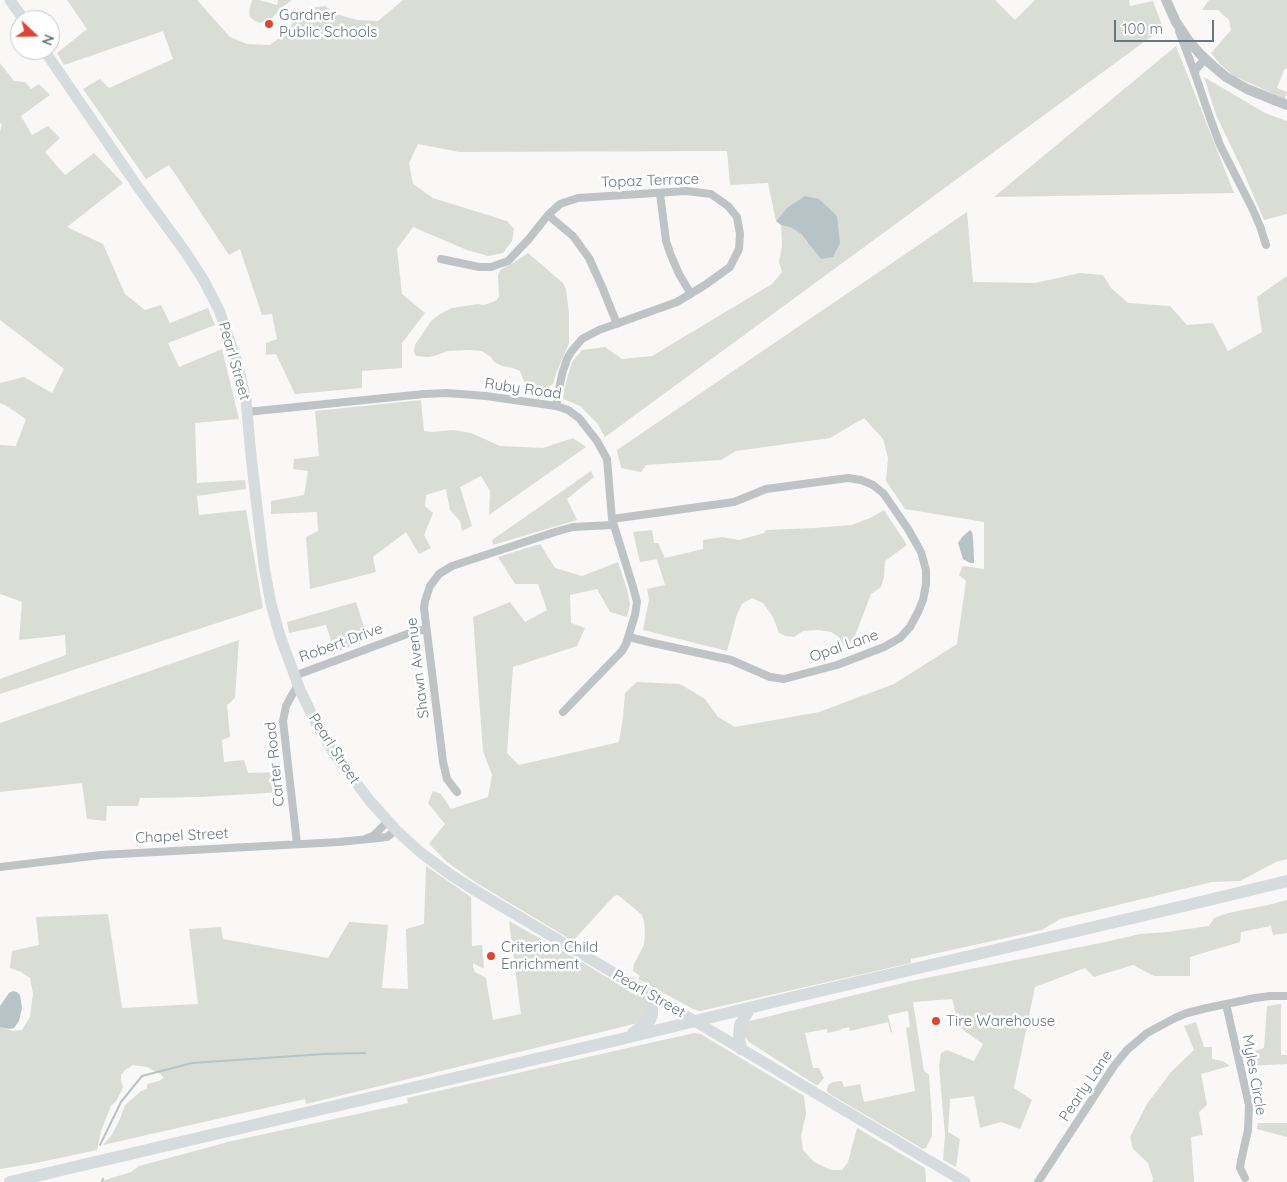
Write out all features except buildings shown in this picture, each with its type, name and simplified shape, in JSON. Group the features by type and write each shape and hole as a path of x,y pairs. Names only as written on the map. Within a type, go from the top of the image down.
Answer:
{"highway":[{"path":"10,1182 696,1022 1287,880"},
{"path":"624,1038 644,1025 650,1020 652,1015 652,1004 638,988"},
{"path":"741,1049 739,1038 740,1025 750,1008"}],"main road":[{"name":"Pearl Street","path":"51,60 138,187 184,250 203,279 219,310 242,381 268,587 280,636 296,681 316,723 335,755 358,786 396,830 430,860 476,891 965,1182"}],"street":[{"path":"1166,0 1176,22 1220,145 1252,208 1266,245"},
{"path":"1176,22 1204,59 1219,72 1247,89 1287,106"},
{"path":"1195,74 1196,69 1204,59"},
{"name":"Topaz Terrace","path":"441,259 479,267 491,267 508,261 560,204 578,198 686,191 711,194 728,206 737,217 740,234 739,249 730,267 677,302 599,330 582,340 571,352 562,374 556,406"},
{"path":"660,194 666,241 674,264 691,294"},
{"path":"548,215 572,236 589,258 604,289 616,324"},
{"name":"Ruby Road","path":"247,412 440,393 485,396 556,406 568,410 579,418 598,441 605,454 608,464 613,522 637,602 629,637 622,650 563,712"},
{"name":"Opal Lane","path":"613,522 734,502 766,489 848,478 861,480 873,485 883,493 922,552 926,570 923,600 910,627 900,638 884,647 837,665 784,679 770,678 731,660 629,637"},
{"name":"Shawn Avenue","path":"457,792 447,779 445,770 426,629 424,608 427,593 434,580 452,566 555,532 578,526 613,522"},
{"name":"Robert Drive","path":"296,681 410,632 426,629"},
{"name":"Carter Road","path":"296,681 286,706 283,721 297,844"},
{"path":"366,839 373,836 388,821"},
{"name":"Chapel Street","path":"0,867 101,856 338,842 387,837 396,830"},
{"name":"Pearly Lane","path":"1038,1182 1103,1082 1127,1050 1147,1034 1175,1018 1199,1010 1265,997 1287,996"},
{"name":"Myles Circle","path":"1226,1004 1249,1105 1248,1130 1240,1168 1245,1178"}],"shaded area":[{"path":"67,0 197,0 230,37 247,44 270,45 289,30 297,14 310,8 325,6 336,14 358,20 378,21 403,0 995,0 1015,20 1035,0 1129,0 1130,6 1153,1 1163,28 605,437 597,423 580,406 563,399 572,362 582,350 605,347 622,359 652,356 772,284 782,272 779,262 782,246 781,225 792,228 801,234 809,245 787,208 776,221 768,183 730,185 727,151 459,152 418,144 409,163 413,184 433,198 507,221 514,229 512,241 503,253 488,256 467,250 413,227 397,249 402,294 425,313 402,343 402,368 362,371 362,388 295,394 276,354 266,355 266,343 277,339 272,314 262,315 240,249 229,255 169,165 146,179 83,89 100,79 109,88 173,59 163,31 64,65 60,58 60,51 87,29"},
{"path":"252,0 277,5 278,0 292,0 271,19 260,23 250,17 249,11"},
{"path":"1209,0 1287,0 1287,68 1284,70 1277,88 1287,92 1285,99 1234,76 1211,53 1231,30 1229,20 1218,10 1202,10"},
{"path":"1176,46 1234,193 994,197"},
{"path":"0,63 14,81 25,82 31,89 39,84 50,95 21,116 32,135 48,126 60,138 45,152 65,175 94,153 123,183 67,227 103,244 125,294 145,310 161,305 170,323 208,308 215,325 168,343 179,367 222,349 239,419 195,423 197,483 245,480 246,489 197,496 199,515 246,510 263,608 0,694 0,679 66,655 65,635 19,640 22,602 0,594 0,445 16,446 26,419 0,403 0,383 24,377 52,393 64,369 0,320 0,132 2,124 0,123"},
{"path":"1204,77 1265,113 1287,121 1287,214 1264,220 1216,115"},
{"path":"805,196 819,199 837,216 840,243 833,257 821,259 801,234 776,221 787,208"},
{"path":"967,212 973,282 1035,283 1080,273 1103,275 1111,288 1128,303 1170,306 1187,325 1213,323 1228,351 1262,332 1257,297 1287,276 1287,859 1276,862 1240,881 1212,882 1060,919 1042,930 911,959 911,963 700,1011 693,1009 638,979 640,976 633,971 634,964 644,945 644,921 642,915 618,895 614,896 573,941 475,882 447,862 429,844 445,824 428,803 433,791 441,794 451,809 488,797 492,775 483,751 473,617 510,602 525,622 547,610 538,584 515,584 498,557 540,544 555,568 582,576 618,562 627,589 630,604 627,617 610,612 597,589 570,595 571,623 585,628 577,646 513,667 507,753 519,765 619,742 625,693 637,682 680,684 705,699 718,717 735,727 819,712 894,684 957,644 966,581 959,575 963,566 984,569 984,522 905,509 886,481 888,458 883,439 864,418 830,438 736,451 721,460 646,465 641,472 621,468 617,450"},
{"path":"528,253 563,283 566,289 569,314 569,343 553,384 546,388 531,387 525,384 520,371 494,362 491,357 482,351 448,351 428,357 416,356 414,352 415,345 431,321 452,308 478,304 484,305 495,301 499,297 498,275 500,270"},
{"path":"421,400 424,431 453,430 471,433 500,446 543,448 573,438 586,447 489,515 490,491 481,476 460,487 472,526 462,531 460,521 450,510 446,489 426,495 425,506 433,513 424,535 431,548 419,554 406,532 373,557 376,572 310,589 306,537 318,531 317,512 271,514 271,501 304,495 308,471 293,469 294,459 319,456 315,411"},
{"path":"591,471 594,477 567,499 577,520 493,545 492,540"},
{"path":"884,510 907,545 885,561 881,587 871,594 855,636 857,641 844,646 839,637 831,632 818,630 803,631 794,637 786,636 779,633 773,617 763,603 752,598 742,604 737,614 727,651 643,630 649,600 647,589 665,585 657,559 640,562 633,532 652,530 654,543 658,543 665,558 703,549 703,540 722,537 739,540 764,533 766,530 852,525"},
{"path":"970,530 973,537 974,563 963,559 958,543"},
{"path":"356,602 368,639 335,653 326,625 289,633 287,622"},
{"path":"239,640 235,698 227,705 230,737 222,740 224,762 244,760 248,773 280,772 283,792 200,797 140,798 138,806 107,806 106,821 87,819 82,783 0,792 0,723"},
{"path":"426,866 471,897 472,946 482,945 484,968 473,963 473,967 475,972 486,978 493,1020 521,1014 509,921 577,959 642,999 649,1011 642,1022 306,1104 305,1099 103,1145 111,1136 125,1105 141,1091 147,1089 147,1084 164,1078 147,1067 133,1065 121,1075 123,1087 117,1100 111,1106 101,1131 97,1150 0,1169 0,1026 12,1031 22,1030 30,1017 33,994 30,978 10,968 12,951 39,945 36,917 108,914 122,1008 198,1004 189,929 221,927 223,939 328,958 349,922 388,925 382,988 408,989 406,929 424,924"},
{"path":"1287,900 1287,933 1273,935 1271,926 1241,932 1240,942 1190,957 1190,976 1154,976 1133,965 1094,977 1085,968 1035,987 1014,1088 1032,1100 1020,1129 1001,1122 980,1128 974,1096 950,1099 948,1132 960,1139 956,1167 943,1160 945,1135 939,1066 941,1053 947,1050 974,1061 983,1044 959,1027 952,999 913,1002 924,1071 929,1075 932,1118 932,1136 926,1148 923,1149 828,1093 827,1090 828,1085 833,1082 842,1081 844,1087 860,1084 864,1102 915,1091 906,1028 910,1027 908,1011 888,1015 891,1033 888,1022 850,1031 849,1027 827,1033 827,1029 805,1033 813,1068 819,1068 824,1078 818,1085 749,1042 745,1037 745,1026 750,1021 911,981 1140,934 1209,926 1214,918 1228,913"},
{"path":"13,991 20,995 22,1008 19,1021 14,1028 0,1027 0,1006 9,993"},
{"path":"1281,1004 1281,1055 1287,1055 1287,1064 1248,1066 1247,1053 1264,1048 1267,1006"},
{"path":"1196,1022 1204,1047 1212,1047 1212,1059 1223,1061 1230,1066 1201,1074 1207,1105 1199,1112 1203,1135 1191,1137 1194,1182 1152,1182 1153,1179 1148,1163 1133,1149 1130,1137 1147,1104 1171,1072 1194,1050 1184,1026"},
{"path":"694,1033 701,1034 804,1096 806,1114 801,1136 803,1150 814,1162 831,1170 842,1170 848,1162 857,1128 925,1168 926,1182 99,1182 131,1172 139,1166 232,1141 408,1103 407,1098"},
{"path":"1258,1123 1287,1123 1287,1137 1257,1129"}],"waterway":[{"path":"100,1145 121,1102 142,1076 192,1063 365,1053"}],"place":[{"name":"Gardner Public Schools","path":"269,24"},
{"name":"Criterion Child Enrichment","path":"491,956"},
{"name":"Tire Warehouse","path":"936,1021"}]}
